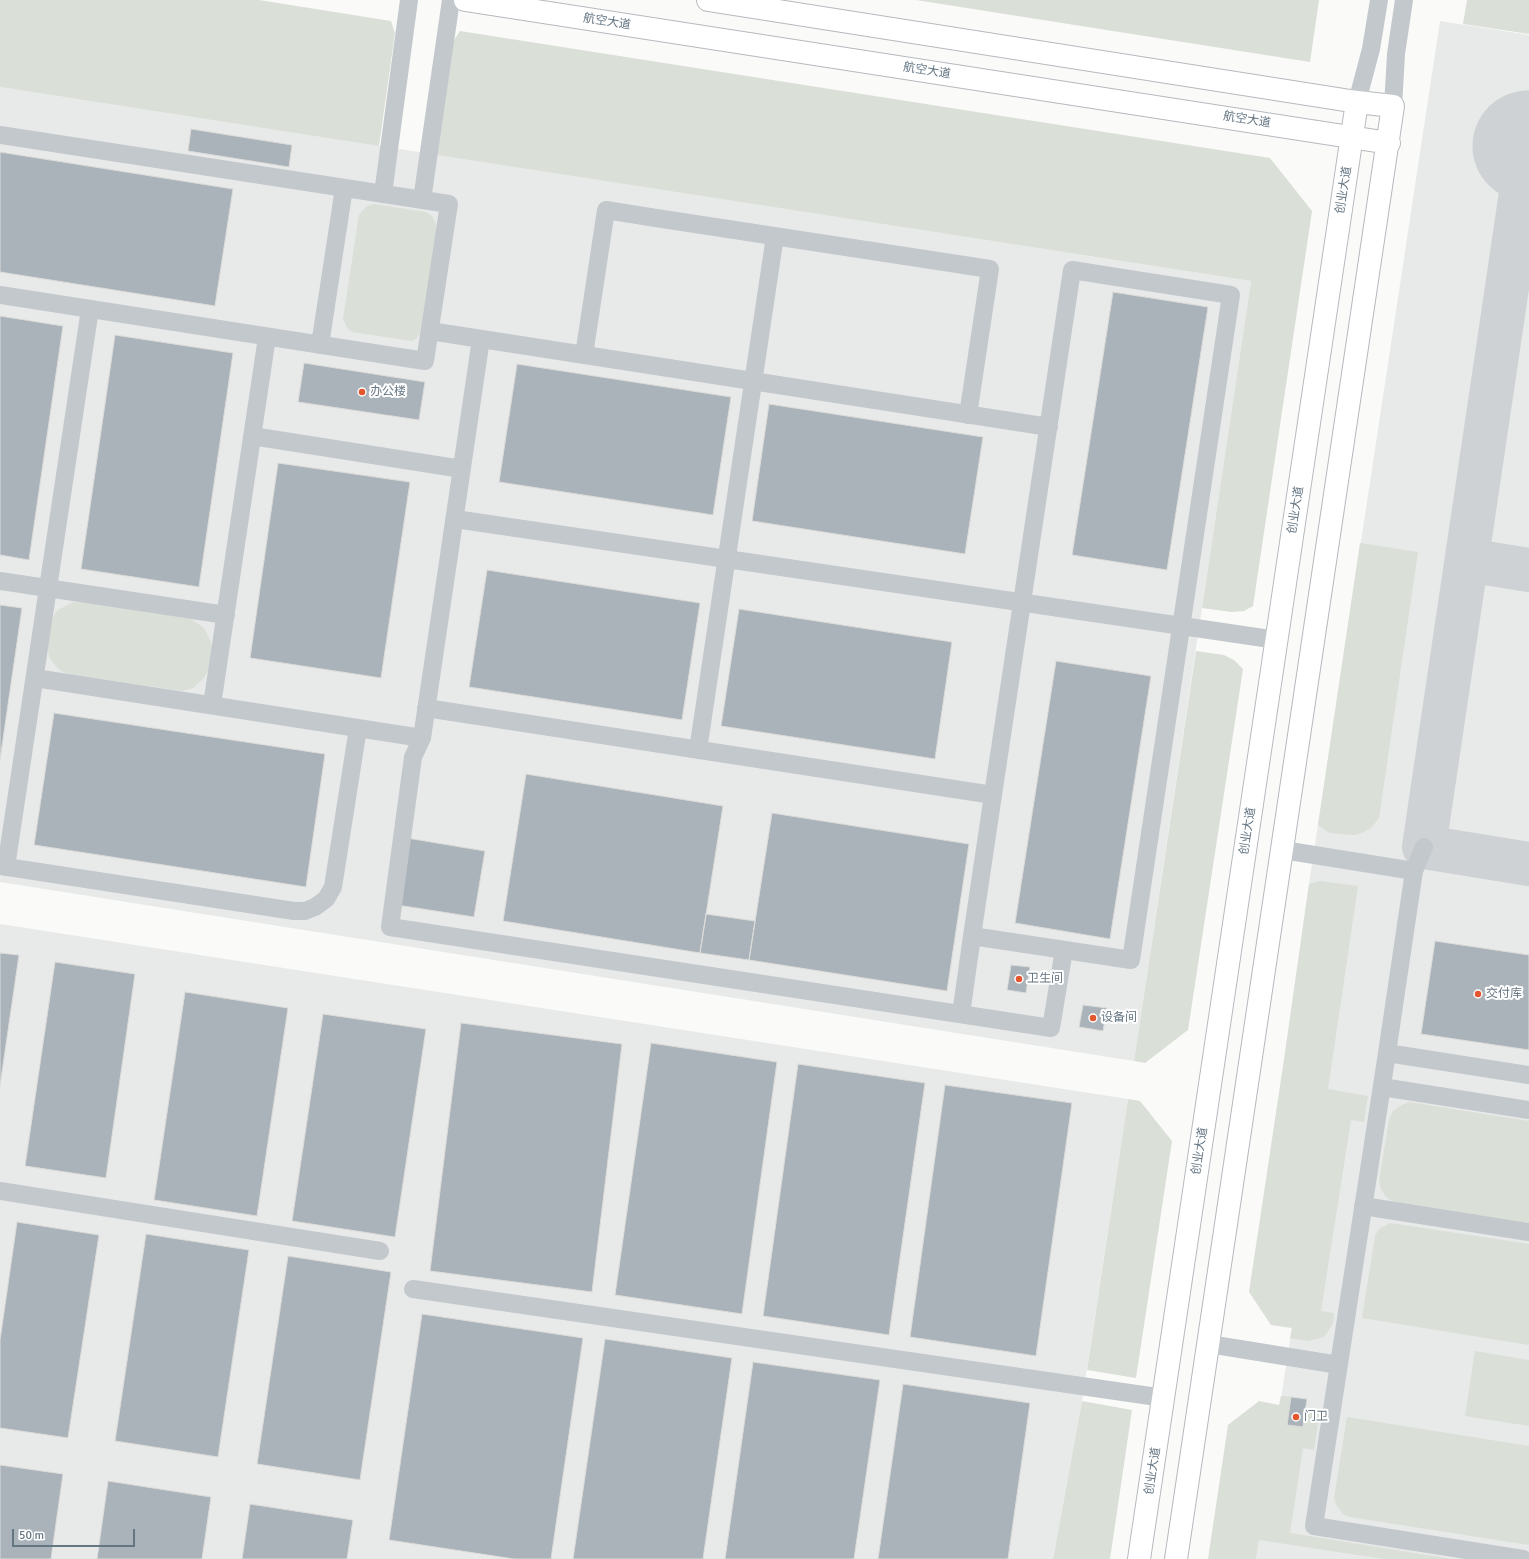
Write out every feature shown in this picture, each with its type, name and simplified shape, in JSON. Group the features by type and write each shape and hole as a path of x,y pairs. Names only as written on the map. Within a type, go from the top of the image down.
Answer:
{"main road":[{"name":"航空大道","path":"465,0 1389,143"},
{"path":"708,0 1357,102 1393,106 1389,143 1176,1559"},
{"name":"创业大道","path":"1139,1559 1357,102"}],"street":[{"path":"383,194 409,0"},
{"path":"422,200 451,0"},
{"path":"1357,102 1371,49 1379,0"},
{"path":"1393,106 1396,54 1404,0"},
{"path":"0,135 449,204 425,361 0,295"},
{"path":"320,345 344,188"},
{"path":"584,355 606,210 990,269 968,414"},
{"path":"698,750 775,236"},
{"path":"961,1014 972,936 993,795 1072,270 1231,295 1131,960 972,936"},
{"path":"90,309 35,678 3,867 294,911 305,911 315,907 326,899 333,887 358,728"},
{"path":"430,331 1049,427"},
{"path":"212,705 267,337"},
{"path":"481,340 422,738 413,757 390,927 1051,1028 1064,950"},
{"path":"252,436 462,469"},
{"path":"455,519 1277,640"},
{"path":"0,581 226,615"},
{"path":"35,678 422,738"},
{"path":"426,708 993,795"},
{"path":"1424,847 1414,871 1314,1526 1523,1559"},
{"path":"1283,850 1414,871"},
{"path":"1387,1053 1529,1075"},
{"path":"1382,1087 1529,1110"},
{"path":"0,1191 380,1252"},
{"path":"1364,1206 1529,1232"},
{"path":"413,1289 1164,1398"},
{"path":"1209,1344 1339,1365"}],"shaded area":[{"path":"0,0 259,0 391,21 395,33 379,146 0,87"},
{"path":"916,0 1319,0 1310,62"},
{"path":"1467,0 1529,0 1529,34 1463,24"},
{"path":"1440,21 1529,35 1529,1559 1256,1559 1292,1328 1286,1046 1309,884"},
{"path":"460,31 1270,158 1312,211 1253,606 1244,611 1232,612 1202,608 1251,281 437,155 454,40"},
{"path":"0,87 1251,281 1134,1061 0,882"},
{"path":"374,204 426,212 432,216 437,226 420,333 416,339 411,341 353,332 348,329 343,319 359,215 367,206"},
{"path":"1360,543 1418,552 1379,818 1371,828 1354,835 1330,833 1318,825"},
{"path":"73,602 83,602 191,619 204,628 211,642 212,650 208,670 204,678 193,688 182,691 68,674 61,671 49,657 48,648 51,623 58,610"},
{"path":"1196,651 1224,655 1234,660 1243,669 1188,1030 1145,1063 1134,1061"},
{"path":"1319,881 1358,886 1328,1089 1368,1096 1364,1122 1351,1120 1321,1311 1334,1313 1333,1323 1324,1337 1308,1341 1290,1338 1292,1328 1271,1325 1249,1292 1309,884"},
{"path":"0,924 1128,1099 1082,1401 1053,1559 0,1559"},
{"path":"1128,1099 1140,1101 1172,1141 1136,1378 1087,1370"},
{"path":"1409,1102 1529,1121 1529,1223 1398,1203 1386,1197 1381,1189 1379,1181 1389,1120 1393,1111"},
{"path":"1390,1223 1529,1244 1529,1345 1362,1318 1375,1236 1379,1229"},
{"path":"1475,1351 1529,1360 1529,1426 1465,1416"},
{"path":"1281,1396 1291,1397 1287,1425 1303,1427 1306,1410 1320,1411 1314,1450 1303,1448 1290,1533 1452,1559 1384,1559 1259,1540 1256,1559 1208,1559 1228,1425 1259,1401 1279,1405"},
{"path":"1082,1401 1132,1410 1110,1559 1053,1559"},
{"path":"1347,1417 1529,1446 1529,1545 1344,1515 1336,1505 1334,1498"}],"building":[{"path":"191,129 292,145 289,167 188,151"},
{"path":"0,152 233,189 215,306 0,272"},
{"path":"1113,292 1208,307 1167,570 1072,555"},
{"path":"0,316 63,326 29,560 0,555"},
{"path":"115,335 233,353 199,587 81,569"},
{"name":"办公楼","path":"304,363 425,382 419,420 298,402"},
{"path":"517,364 731,397 713,515 499,482"},
{"path":"769,404 983,437 965,554 752,521"},
{"path":"278,463 410,482 381,678 250,658"},
{"path":"487,570 700,603 682,720 469,687"},
{"path":"0,605 22,608 0,760"},
{"path":"739,609 952,642 935,759 721,726"},
{"path":"1056,661 1151,676 1110,939 1015,923"},
{"path":"54,713 325,754 306,887 34,845"},
{"path":"526,774 723,806 700,953 503,921"},
{"path":"772,813 969,844 947,991 749,960"},
{"path":"407,838 485,851 474,917 397,905"},
{"path":"706,914 755,921 749,960 700,953"},
{"name":"交付库","path":"1435,941 1529,955 1529,1050 1421,1034"},
{"path":"0,953 19,955 0,1086"},
{"path":"55,962 135,974 106,1178 25,1166"},
{"name":"卫生间","path":"1011,965 1030,967 1026,993 1007,990"},
{"path":"185,992 288,1008 257,1216 154,1200"},
{"name":"设备间","path":"1083,1005 1107,1008 1103,1031 1079,1027"},
{"path":"323,1014 426,1029 395,1237 292,1221"},
{"path":"461,1023 622,1044 592,1292 430,1271"},
{"path":"651,1043 777,1062 742,1314 615,1295"},
{"path":"798,1064 925,1083 889,1335 763,1316"},
{"path":"945,1085 1072,1103 1036,1356 910,1337"},
{"path":"17,1222 99,1235 68,1438 0,1428 0,1340"},
{"path":"146,1234 249,1250 218,1457 115,1441"},
{"path":"288,1256 391,1272 360,1480 257,1464"},
{"path":"422,1314 583,1338 551,1559 514,1559 389,1540"},
{"path":"605,1339 732,1358 703,1559 573,1559"},
{"path":"753,1362 880,1380 854,1559 725,1559"},
{"path":"903,1384 1030,1403 1008,1559 878,1559"},
{"name":"门卫","path":"1291,1397 1307,1399 1303,1427 1287,1425"},
{"path":"0,1465 63,1474 51,1559 0,1559"},
{"path":"108,1481 211,1497 202,1559 97,1559"},
{"path":"250,1504 353,1520 347,1559 242,1559"}],"taxiway":[{"path":"1528,146 1424,847 1529,864"},
{"path":"1467,560 1529,570"}],"place":[{"name":"办公楼","path":"362,392"},
{"name":"卫生间","path":"1019,979"},
{"name":"交付库","path":"1478,994"},
{"name":"设备间","path":"1093,1018"},
{"name":"门卫","path":"1296,1417"}]}
